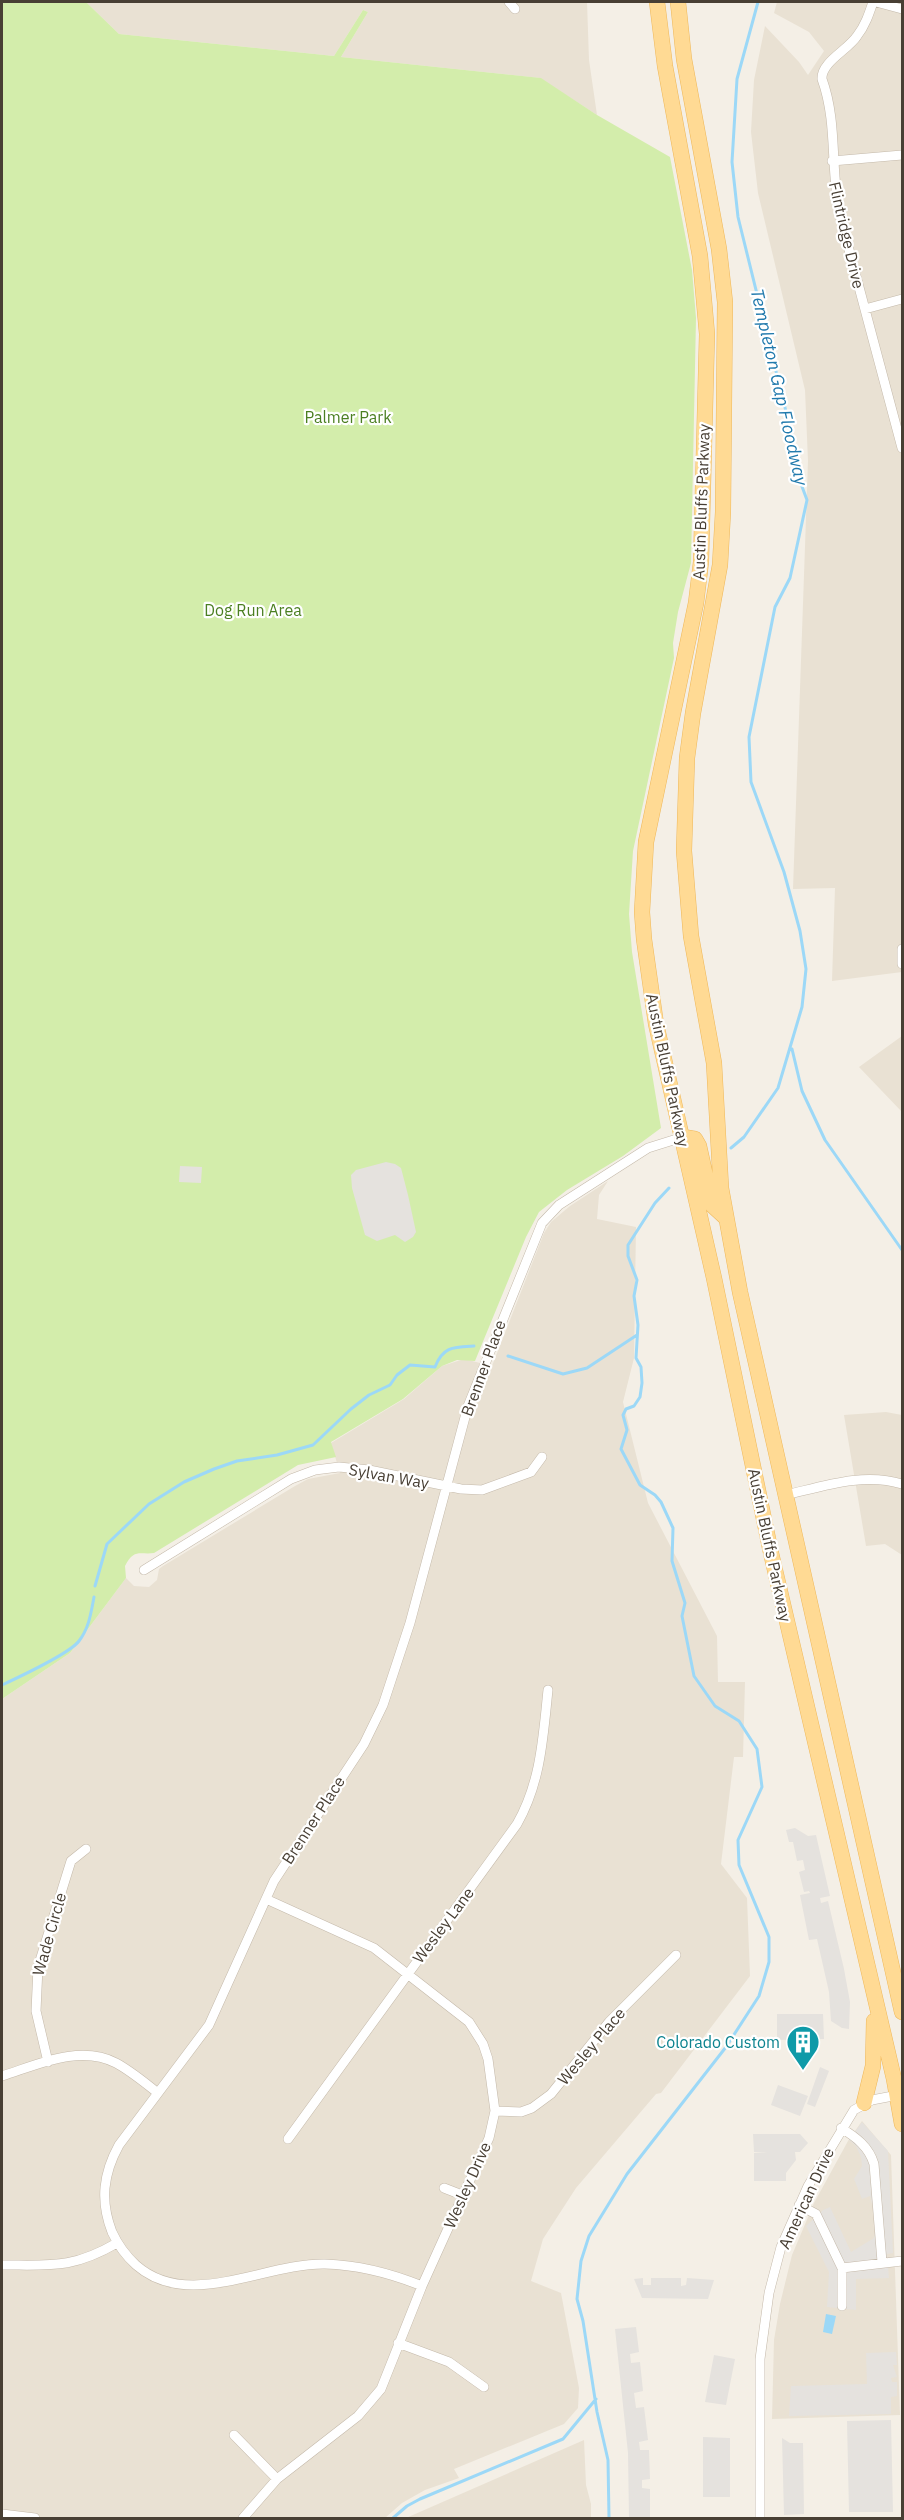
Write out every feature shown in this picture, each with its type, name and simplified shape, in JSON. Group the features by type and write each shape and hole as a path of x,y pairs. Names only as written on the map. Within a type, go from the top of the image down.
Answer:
{"main road":[{"name":"Austin Bluffs Parkway","path":"656,2 700,256 707,334 701,562 694,614 651,808 646,842 642,912 656,1024 683,1137 773,1564 903,2124"},
{"name":"Austin Bluffs Parkway","path":"678,2 681,35 719,249 725,302 723,512 720,565 693,713 684,803 688,906 714,1063 721,1188 725,1217 903,2012"},
{"path":"681,35 683,2"},
{"path":"683,1137 695,1140 699,1146 712,1205 725,1217"},
{"path":"864,2103 873,2066 874,1997"}],"street":[{"path":"875,2 903,9"},
{"name":"Flintridge Drive","path":"875,2 858,35 841,54 827,64 822,73 832,113 832,161 840,216 903,448"},
{"path":"832,161 903,155"},
{"path":"865,309 903,299"},
{"path":"903,949 903,964"},
{"name":"Brenner Place","path":"422,2286 374,2270 326,2264 283,2268 193,2286 156,2279 126,2256 117,2243 104,2203 108,2167 119,2145 208,2025 285,1863 364,1744 383,1706 410,1623 468,1406 542,1223 559,1205 648,1148 683,1137"},
{"name":"Sylvan Way","path":"144,1570 291,1479 315,1470 353,1468 472,1491 492,1488 531,1472 542,1457"},
{"path":"786,1495 862,1479 877,1478 903,1484"},
{"name":"Wesley Lane","path":"288,2139 525,1811 539,1770 548,1690"},
{"name":"Wade Circle","path":"48,2062 36,2011 38,1966 71,1861 86,1848"},
{"name":"Wesley Drive","path":"243,2518 263,2492 368,2408 381,2389 422,2286 489,2138 495,2111 492,2073 483,2044 477,2033 454,2010 363,1942 266,1899"},
{"name":"Wesley Place","path":"495,2111 521,2112 532,2108 551,2094 609,2022 676,1955"},
{"path":"2,2076 81,2055 117,2063 158,2093"},
{"path":"864,2103 898,2095"},
{"name":"American Drive","path":"760,2518 760,2377 765,2315 779,2255 799,2205 841,2128 854,2110 864,2103"},
{"path":"841,2128 862,2143 874,2164 882,2262"},
{"path":"444,2188 462,2196"},
{"path":"799,2205 816,2214 842,2268 842,2306"},
{"path":"2,2265 73,2264 92,2257 117,2243"},
{"path":"842,2268 903,2261"},
{"path":"398,2343 449,2362 484,2387"},
{"path":"234,2435 277,2479"},
{"path":"2,2514 35,2518"}],"shaded area":[{"path":"86,2 587,2 589,60 597,115 540,78 341,57 368,12 363,10 334,56 119,34"},
{"path":"777,2 902,2 902,972 832,981 835,888 793,889 808,461 805,390 758,193 751,132 754,80 765,26 799,62 808,75 824,51 809,32 774,13"},
{"path":"902,1036 902,1112 859,1067"},
{"path":"386,1162 401,1168 408,1195 416,1232 405,1242 395,1235 377,1241 365,1235 352,1188 351,1175 356,1170"},
{"path":"180,1166 202,1167 201,1183 179,1182"},
{"path":"608,1181 599,1195 597,1219 636,1227 634,1358 623,1402 648,1503 717,1636 718,1682 745,1682 743,1757 734,1757 721,1864 747,1898 750,1976 661,2093 656,2094 576,2188 543,2239 531,2281 561,2293 579,2388 578,2408 564,2424 454,2469 459,2478 425,2490 402,2503 385,2518 2,2518 2,1699 70,1653 126,1578 134,1586 149,1587 157,1580 159,1569 163,1566 295,1486 308,1479 340,1473 331,1443 404,1399 442,1366 464,1359 492,1366 544,1233 551,1222 570,1206"},
{"path":"886,1412 902,1415 902,1555 885,1544 866,1546 844,1415"},
{"path":"795,1828 808,1836 816,1835 830,1896 820,1898 821,1903 828,1901 844,1969 850,2002 849,2029 842,2028 831,2021 829,1992 817,1939 809,1940 800,1895 810,1893 809,1891 804,1892 799,1872 805,1870 803,1860 797,1861 793,1842 789,1842 786,1830"},
{"path":"777,2014 823,2014 824,2039 777,2040"},
{"path":"820,2067 829,2071 815,2107 807,2104"},
{"path":"778,2085 808,2096 800,2116 771,2105"},
{"path":"862,2121 891,2155 900,2415 772,2419 774,2340 792,2255 814,2203 848,2141"},
{"path":"862,2122 888,2151 893,2253 887,2254 889,2278 856,2279 856,2310 827,2307 829,2272 806,2226 823,2210 830,2207 851,2252 874,2238 877,2222 870,2196 862,2199 854,2179 862,2166 861,2157 856,2146 849,2140"},
{"path":"753,2134 800,2134 808,2143 800,2152 795,2152 796,2160 786,2173 786,2181 754,2181 754,2153 767,2152 754,2152"},
{"path":"643,2278 643,2285 651,2285 651,2278 681,2278 681,2286 686,2285 687,2278 714,2280 708,2299 642,2298 634,2279"},
{"path":"636,2327 639,2352 630,2354 631,2363 640,2362 643,2391 634,2393 636,2408 644,2407 648,2440 639,2442 640,2450 649,2450 650,2479 642,2480 642,2488 650,2489 650,2518 629,2518 628,2453 615,2329"},
{"path":"896,2352 897,2365 893,2365 897,2377 891,2378 892,2382 897,2382 897,2396 891,2397 891,2414 789,2416 791,2386 867,2384 866,2353"},
{"path":"714,2355 735,2359 726,2405 705,2402"},
{"path":"891,2420 893,2512 849,2512 847,2421"},
{"path":"703,2437 730,2438 730,2497 703,2497"},
{"path":"782,2438 790,2443 803,2443 804,2514 784,2515"},
{"path":"584,2440 586,2485 591,2504 591,2518 406,2518"}],"green space":[{"name":"Palmer Park","path":"2,2 86,2 119,34 334,56 363,10 368,12 341,57 541,78 597,115 670,157 692,270 696,318 691,563 678,612 673,643 674,658 633,851 629,914 632,952 661,1128 623,1156 567,1190 539,1212 526,1237 475,1361 457,1360 442,1366 403,1399 331,1442 336,1457 298,1465 154,1553 138,1553 131,1557 125,1566 126,1578 70,1653 2,1699"}],"water":[{"path":"826,2314 836,2316 832,2334 823,2332"}],"waterway":[{"name":"Templeton Gap Floodway","path":"731,1148 744,1137 778,1088 802,1007 806,969 800,931 784,872 751,782 749,737 775,607 790,578 807,500 794,465 792,436 738,217 732,162 737,79 758,2"},
{"name":"Templeton Gap Floodway","path":"792,1049 802,1091 825,1140 902,1250"},
{"name":"Templeton Gap Floodway","path":"609,2518 608,2460 577,2299 581,2261 589,2236 627,2174 726,2047 759,1996 769,1962 769,1937 739,1865 738,1840 762,1787 757,1749 739,1721 715,1706 694,1676 682,1616 685,1603 672,1561 673,1528 661,1502 640,1485 621,1449 627,1430 623,1415 626,1409 634,1406 640,1397 642,1383 641,1367 636,1358 638,1325 634,1296 637,1280 628,1256 628,1245 655,1203 669,1188"},
{"name":"Templeton Gap Floodway","path":"508,1356 563,1374 587,1368 637,1335"},
{"name":"Templeton Gap Floodway","path":"95,1586 107,1544 149,1504 184,1482 214,1469 237,1461 277,1455 313,1445 351,1409 369,1395 390,1385 397,1375 410,1365 435,1367 446,1351 474,1346"},
{"path":"2,1685 43,1665 74,1646 87,1626 94,1597"},
{"path":"393,2518 420,2499 563,2439 596,2399"}],"place":[{"name":"Colorado Custom","path":"803,2071"}],"park label":[{"name":"Dog Run Area","path":"253,610"}]}
